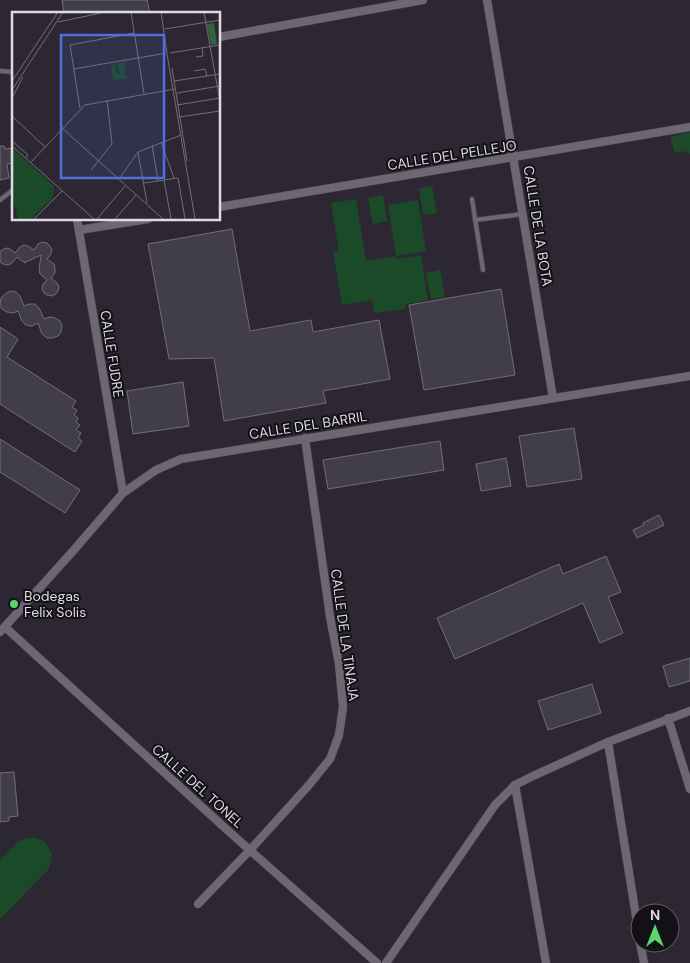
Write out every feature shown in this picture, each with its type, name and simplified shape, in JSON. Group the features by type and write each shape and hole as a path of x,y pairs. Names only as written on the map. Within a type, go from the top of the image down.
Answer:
{"street":[{"path":"220,36 423,0"},
{"name":"CALLE DE LA BOTA","path":"487,0 553,398"},
{"name":"CALLE DEL PELLEJO","path":"220,207 690,127"},
{"name":"CALLE FUDRE","path":"77,220 123,493"},
{"path":"79,230 142,220"},
{"name":"CALLE DEL BARRIL","path":"2,629 123,493 156,470 181,459 690,376"},
{"name":"CALLE DE LA TINAJA","path":"198,904 250,850 330,759 339,735 343,707 339,664 330,617 305,438"},
{"name":"CALLE DEL TONEL","path":"2,629 377,963"},
{"path":"386,963 495,805 515,785 608,742 690,711"},
{"path":"668,718 690,789"},
{"path":"608,742 634,903"},
{"path":"515,785 546,963"}],"lane":[{"path":"0,200 12,190"},
{"path":"472,199 483,270"},
{"path":"475,220 523,214"}],"green space":[{"path":"690,132 690,154 684,151 675,153 670,137"},
{"path":"432,186 437,213 423,215 419,188"},
{"path":"383,195 387,221 373,224 368,198"},
{"path":"356,199 366,261 396,256 397,259 421,255 428,300 405,304 405,309 374,313 372,300 342,305 333,252 339,251 331,203"},
{"path":"418,200 426,251 396,256 388,205"},
{"path":"440,270 445,297 431,299 426,273"},
{"path":"26,838 36,838 44,841 48,846 52,855 49,869 0,919 0,860 18,842"}],"building":[{"path":"62,0 147,0 150,12 64,12"},
{"path":"0,146 4,146 5,149 12,148 12,163 7,164 9,178 0,180"},
{"path":"232,229 250,331 311,320 313,332 379,320 390,379 323,391 326,403 224,421 214,358 169,359 148,244"},
{"path":"42,242 47,243 52,250 47,259 54,264 55,273 51,278 59,287 56,294 52,296 44,293 42,289 43,284 47,280 40,274 39,270 41,255 24,263 17,257 8,265 0,262 0,252 6,248 15,253 24,245 34,250"},
{"path":"501,289 515,375 424,390 409,305"},
{"path":"10,291 16,292 20,296 24,306 35,304 44,319 50,317 60,321 62,326 58,336 47,338 42,334 38,323 32,326 26,325 18,311 13,313 2,309 0,304 1,298"},
{"path":"0,327 18,339 7,357 76,401 72,407 77,410 74,415 78,418 76,422 80,425 76,430 81,433 78,438 82,441 75,452 0,404"},
{"path":"183,382 189,426 133,434 127,391"},
{"path":"574,428 582,479 527,487 519,436"},
{"path":"0,439 80,490 65,513 0,472"},
{"path":"440,441 444,470 328,489 323,460"},
{"path":"506,458 511,486 481,491 476,464"},
{"path":"659,515 664,525 637,538 633,530"},
{"path":"606,556 621,592 608,597 623,633 600,643 583,603 455,659 437,618 559,564 563,574"},
{"path":"690,658 690,681 669,687 663,666"},
{"path":"592,684 601,713 548,730 538,701"},
{"path":"14,772 18,816 9,817 9,821 0,822 0,773"}],"place":[{"name":"Bodegas Felix Solis","path":"14,604"}]}
